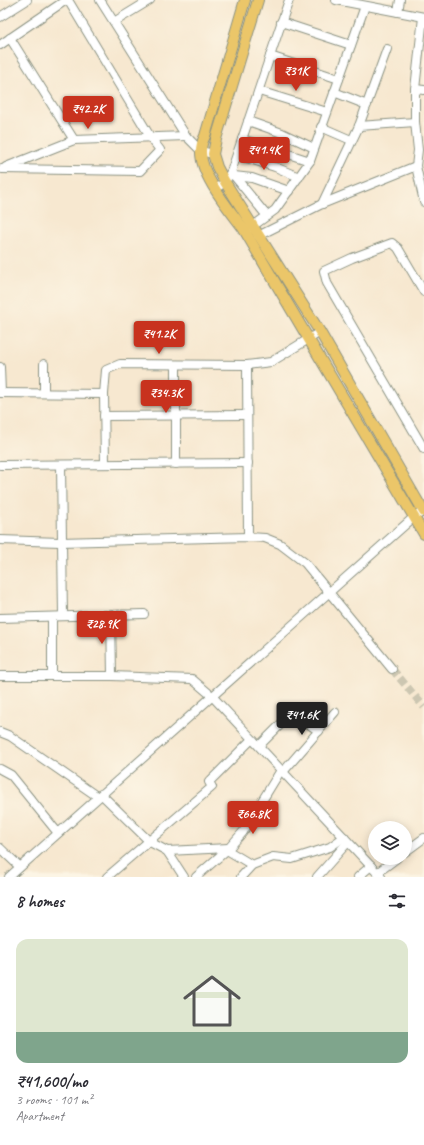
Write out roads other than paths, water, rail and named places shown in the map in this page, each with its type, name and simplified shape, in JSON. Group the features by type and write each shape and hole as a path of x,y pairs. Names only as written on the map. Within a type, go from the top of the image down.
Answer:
{"main road":[{"path":"245,0 201,151 208,175 216,189 248,229 258,236 320,332 424,511"},
{"path":"258,0 216,139 213,154 217,167 248,229 309,339 424,534"}],"street":[{"path":"0,17 27,0"},
{"path":"0,45 67,0 151,138 160,150 140,171 1,169"},
{"path":"100,0 186,136 201,151 213,154"},
{"path":"114,22 150,0"},
{"path":"216,189 233,174 237,154 289,0"},
{"path":"336,0 424,17 415,89 415,122 418,150 416,166 424,202"},
{"path":"398,12 400,0"},
{"path":"248,229 275,210 310,161 365,6"},
{"path":"281,22 351,45"},
{"path":"10,38 74,140"},
{"path":"322,204 351,140 359,126 386,49"},
{"path":"270,56 339,79"},
{"path":"415,89 424,90"},
{"path":"258,91 327,112"},
{"path":"334,92 367,105"},
{"path":"248,121 282,133 314,148"},
{"path":"359,126 415,122"},
{"path":"321,127 351,140"},
{"path":"1,169 74,140 186,136"},
{"path":"242,139 310,161"},
{"path":"237,154 276,167 299,177"},
{"path":"258,236 322,204 416,166"},
{"path":"233,174 252,178 289,191"},
{"path":"233,174 267,216"},
{"path":"424,292 398,248 392,243 352,258 324,271 327,283 424,449"},
{"path":"105,464 104,394 106,370 120,364 247,365 271,362 320,332"},
{"path":"44,364 44,394"},
{"path":"176,365 176,464"},
{"path":"247,365 248,537"},
{"path":"0,367 1,393 104,394"},
{"path":"104,416 247,415"},
{"path":"0,465 248,463"},
{"path":"61,465 60,542 63,616"},
{"path":"9,877 99,795 329,593 414,516 424,511"},
{"path":"0,540 60,542 248,537 264,538 280,544 305,563 392,669"},
{"path":"111,614 112,676"},
{"path":"0,618 144,614"},
{"path":"52,617 52,676"},
{"path":"0,676 112,676 192,679 212,696 379,875 390,865"},
{"path":"196,877 228,849 243,832 282,771 335,712"},
{"path":"259,746 292,713 319,731"},
{"path":"0,732 10,736 99,795 150,842 167,851 184,877"},
{"path":"107,877 150,842 212,787 209,782 252,739"},
{"path":"0,769 11,775 58,833"},
{"path":"412,847 424,838"},
{"path":"241,877 252,865 273,857 292,859 330,847 346,840"},
{"path":"317,877 346,840"},
{"path":"0,848 20,867"},
{"path":"167,851 228,849 252,865"},
{"path":"358,877 371,866"}],"tunnel":[{"path":"392,669 424,707"}]}
